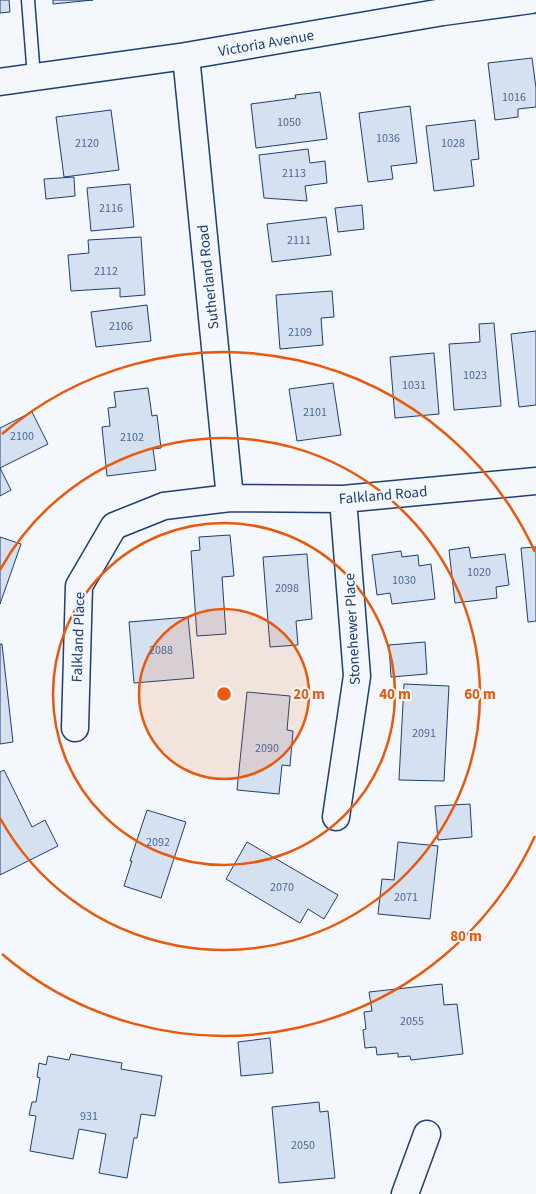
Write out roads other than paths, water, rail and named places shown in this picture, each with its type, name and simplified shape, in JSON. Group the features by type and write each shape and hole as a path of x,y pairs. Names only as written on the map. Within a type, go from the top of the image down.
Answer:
{"street":[{"name":"Victoria Avenue","path":"0,82 186,56 443,6 531,0"},
{"name":"Sutherland Road","path":"186,56 230,498"},
{"name":"Falkland Road","path":"230,498 343,499 536,480"},
{"name":"Falkland Place","path":"75,728 79,586 114,526 164,506 230,498"},
{"name":"Stonehewer Place","path":"336,817 357,676 343,499"},
{"path":"405,1194 428,1134"}],"lane":[{"path":"28,0 34,77"}]}
